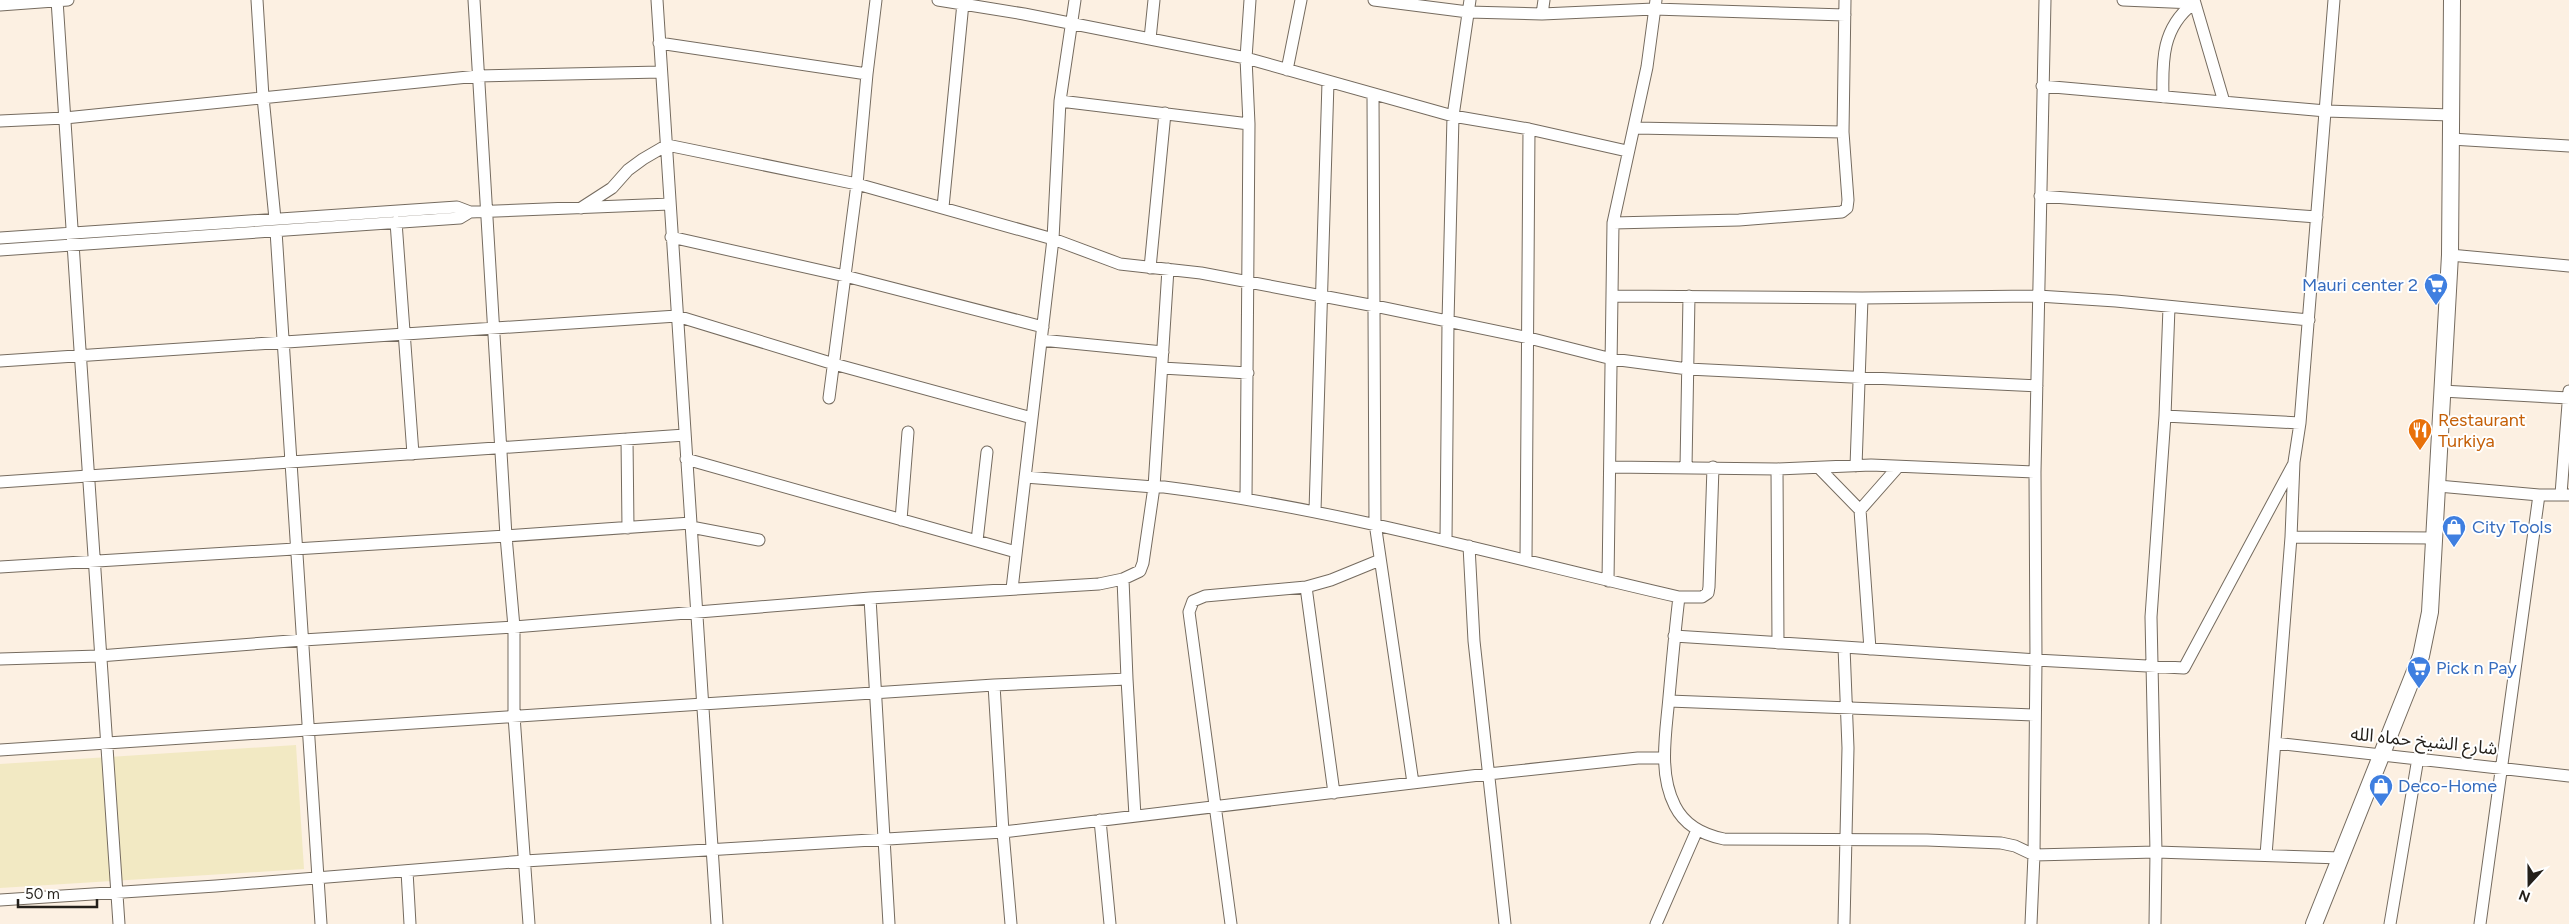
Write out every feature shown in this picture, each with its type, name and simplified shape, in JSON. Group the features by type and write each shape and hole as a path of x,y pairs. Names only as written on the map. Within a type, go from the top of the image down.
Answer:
{"street":[{"path":"57,0 89,476 98,656 107,743 118,924"},
{"path":"0,5 68,0"},
{"path":"257,0 263,96 275,225 281,342 303,640 316,877 321,924"},
{"path":"474,0 495,328 500,448 514,627 514,716 529,924"},
{"path":"657,0 717,924"},
{"path":"829,398 857,184 876,0"},
{"path":"938,0 1071,23 1246,58 1453,116 1529,129 1627,151"},
{"path":"1012,589 1053,239 1060,101 1075,0"},
{"path":"1150,38 1154,0"},
{"path":"1246,500 1250,124 1246,58 1250,0"},
{"path":"1287,70 1302,0"},
{"path":"1374,0 1469,6 1542,14 1655,5 1845,15"},
{"path":"1542,14 1544,0"},
{"path":"1613,223 1739,220 1842,212 1846,208 1848,200 1843,132 1845,0"},
{"path":"2031,924 2034,855 2036,660 2035,472 2045,0"},
{"path":"2123,0 2194,2"},
{"path":"2266,855 2291,537 2294,462 2300,423 2309,320 2334,0"},
{"path":"2314,924 2383,754 2426,634 2435,538 2450,255 2452,0"},
{"path":"2163,96 2162,66 2165,44 2177,18 2194,2"},
{"path":"2194,2 2224,102"},
{"path":"943,207 963,3"},
{"path":"1608,581 1613,223 1627,151 1635,128 1647,67 1655,5"},
{"path":"1446,540 1448,322 1453,116 1469,6"},
{"path":"659,43 867,74"},
{"path":"0,121 65,118 263,96 478,76 661,72"},
{"path":"1315,511 1328,82"},
{"path":"2042,86 2326,110 2451,115"},
{"path":"1373,95 1375,306 1374,523 1414,783"},
{"path":"1060,101 1250,124"},
{"path":"1150,268 1165,114"},
{"path":"1635,128 1843,132"},
{"path":"1526,559 1529,129"},
{"path":"2451,139 2569,146"},
{"path":"581,208 612,188 628,170 643,159 667,145 857,184 1053,239 1120,264 1168,269 1248,282 1375,306 1529,338 1612,358 1688,369 2037,386"},
{"path":"2040,196 2317,217"},
{"path":"0,250 73,239 275,225 457,207 470,212 487,212 670,204"},
{"path":"275,225 396,222 460,218 470,212"},
{"path":"396,222 413,454"},
{"path":"0,238 73,239"},
{"path":"672,238 845,276 1043,327"},
{"path":"2450,255 2569,266"},
{"path":"0,659 98,656 303,640 514,627 870,598 1099,584 1122,579 1140,571 1143,563 1154,487 1168,269"},
{"path":"1613,296 1862,298 2038,296 2116,301 2309,320"},
{"path":"1686,467 1689,296"},
{"path":"1856,466 1862,298"},
{"path":"2155,924 2156,852 2151,617 2165,416 2169,307"},
{"path":"0,361 677,316 834,364 1032,418"},
{"path":"1041,340 1163,352"},
{"path":"1162,368 1248,373"},
{"path":"2438,486 2539,495 2565,494 2569,395 2442,391"},
{"path":"2165,416 2300,423"},
{"path":"901,520 908,432"},
{"path":"0,482 685,435"},
{"path":"627,438 628,528"},
{"path":"976,541 987,452"},
{"path":"686,459 1016,552"},
{"path":"1674,636 2152,668 2184,668 2294,462"},
{"path":"1610,467 1820,469 1856,466 2035,472"},
{"path":"1025,477 1195,491 1315,511 1446,540 1679,597 1702,597 1708,593 1713,467"},
{"path":"1860,510 1897,468"},
{"path":"1777,469 1778,643"},
{"path":"1820,469 1860,510 1870,649"},
{"path":"2480,924 2539,495"},
{"path":"0,567 691,525 759,540"},
{"path":"2291,537 2435,538"},
{"path":"1469,546 1474,641 1505,924"},
{"path":"1230,924 1216,807 1188,612 1193,601 1205,596 1306,587 1332,580 1380,560"},
{"path":"1122,579 1135,816"},
{"path":"1306,587 1334,793"},
{"path":"1679,597 1664,758 1667,788 1675,808 1684,820 1697,830 1724,839 1845,839 2002,843 2015,846 2034,855 2156,852 2341,858"},
{"path":"870,598 889,924"},
{"path":"1844,647 1848,802 1845,839 1844,924"},
{"path":"0,750 875,692 1127,679"},
{"path":"994,685 1011,924"},
{"path":"1669,701 2035,715"},
{"name":"شارع الشيخ حماه الله","path":"2275,743 2569,776"},
{"path":"0,900 116,893 525,861 1003,832 1488,774 1638,758 1664,758"},
{"path":"2390,924 2418,758"},
{"path":"1100,820 1110,924"},
{"path":"1656,924 1697,830"},
{"path":"407,871 410,924"}],"sand":[{"path":"296,745 304,869 0,888 0,764"}],"place":[{"name":"Mauri center 2","path":"2436,306"},
{"name":"Restaurant Turkiya","path":"2420,451"},
{"name":"City Tools","path":"2454,548"},
{"name":"Pick n Pay","path":"2419,689"},
{"name":"Deco-Home","path":"2381,807"}]}
